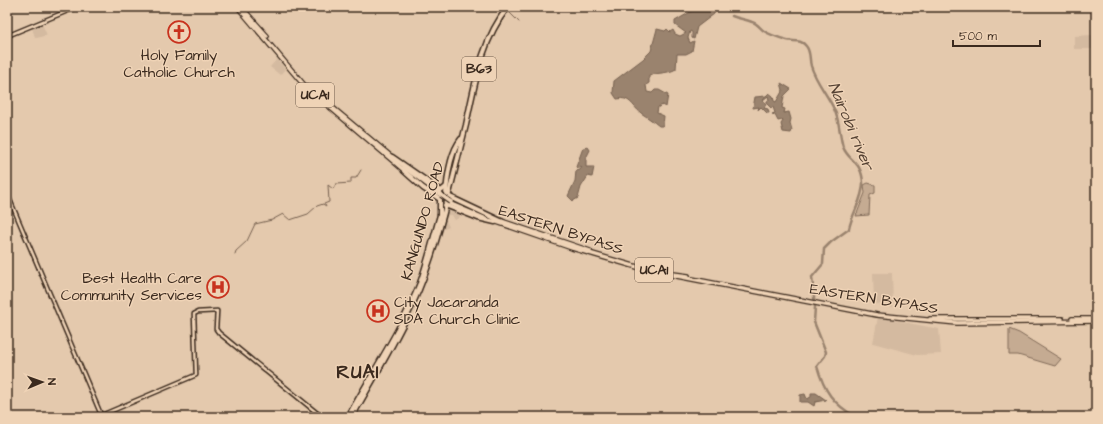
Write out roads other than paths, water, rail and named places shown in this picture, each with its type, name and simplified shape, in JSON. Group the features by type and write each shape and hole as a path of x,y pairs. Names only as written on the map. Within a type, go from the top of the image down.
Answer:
{"highway":[{"name":"KANGUNDO ROAD","path":"352,417 401,330 421,283 448,196 456,147 463,137 483,52 500,18 508,7"},
{"path":"392,157 441,191 446,187"},
{"path":"404,171 440,200 440,214"},
{"name":"KANGUNDO ROAD","path":"428,261 446,187 452,171"},
{"path":"448,196 503,222"},
{"path":"445,205 478,218 495,222"},
{"name":"KANGUNDO ROAD","path":"348,417 405,315 421,283"}],"main road":[{"name":"EASTERN BYPASS","path":"238,7 304,85 404,171 456,207 622,263 673,276 893,317 941,321 1096,320"},
{"name":"EASTERN BYPASS","path":"241,7 314,92 354,128 392,157 420,183"},
{"name":"EASTERN BYPASS","path":"477,214 495,222 560,242"}],"street":[{"path":"7,36 77,7"},
{"path":"7,193 102,416 196,375 194,314 198,312 217,311 216,329 219,333 322,417"}],"waterway":[{"path":"508,11 519,22"},
{"name":"Nairobi river","path":"732,16 757,24 764,31 772,35 799,42 806,46 809,51 810,63 813,72 836,114 843,147 858,166 862,176 863,189 849,229 824,249 823,264 812,277 815,307 814,322 826,352 825,356 817,366 826,390 830,396 841,407 856,417"},
{"path":"324,204 329,202 328,185 333,189 336,184 351,183 351,178 356,178 361,170"},
{"path":"235,254 236,251 247,241 255,224 272,220 283,214 290,220 308,214 317,206 323,204 326,206"}],"place":[{"name":"Holy Family Catholic Church","path":"179,32"},
{"name":"Best Health Care Community Services","path":"218,287"},
{"name":"City Jacaranda SDA Church Clinic","path":"378,311"}],"district":[{"name":"RUAI","path":"358,372"}]}
